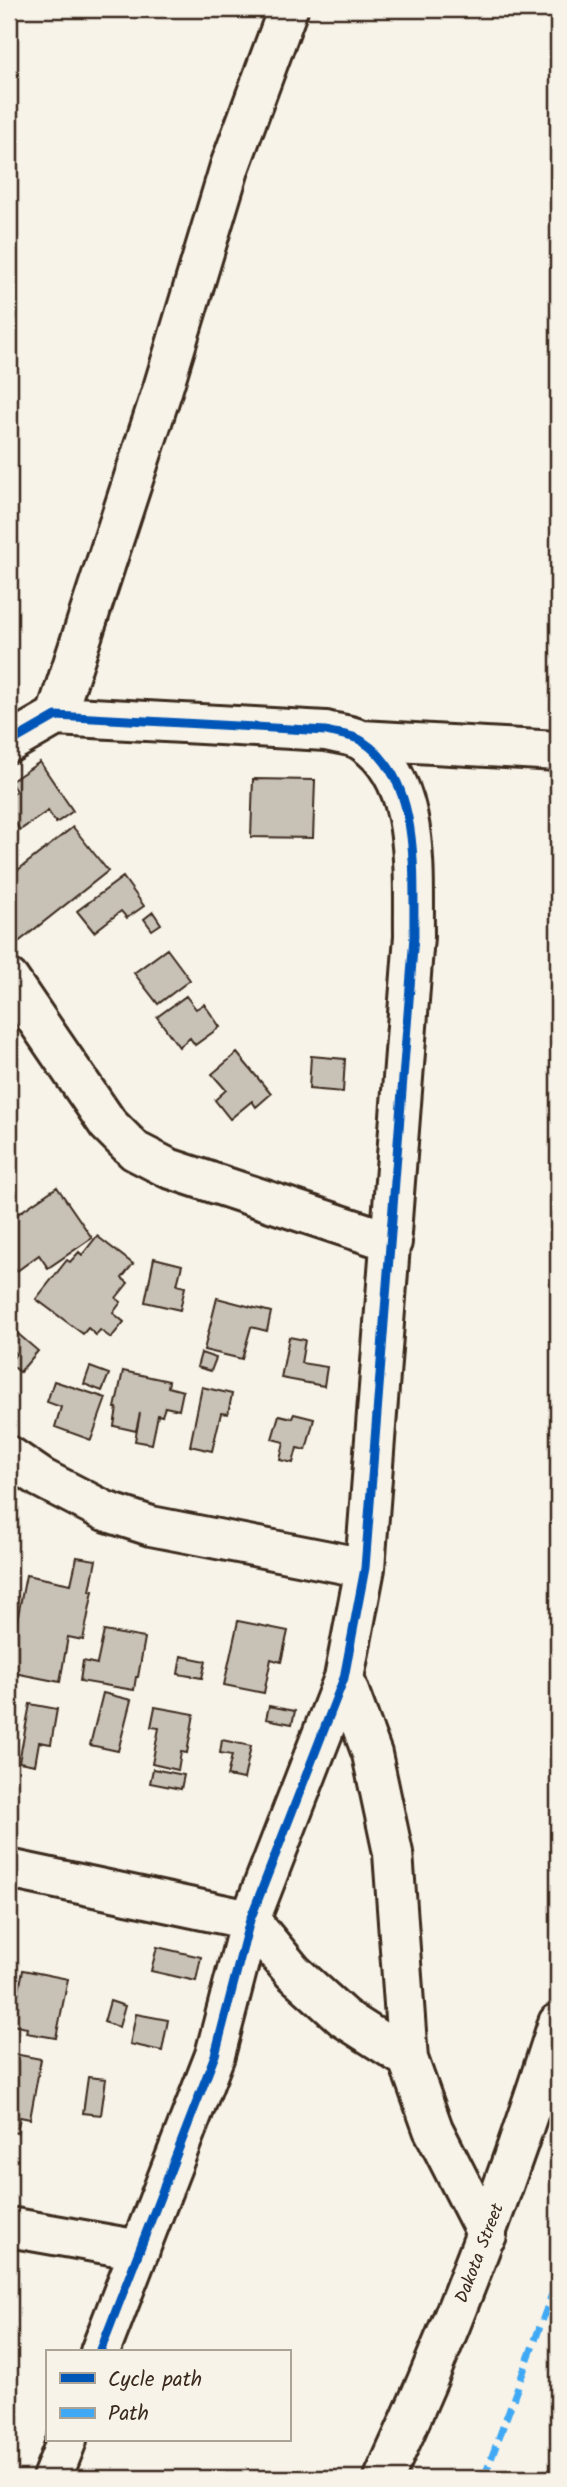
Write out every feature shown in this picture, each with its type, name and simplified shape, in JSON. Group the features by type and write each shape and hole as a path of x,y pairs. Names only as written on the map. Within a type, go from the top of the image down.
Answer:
{"street":[{"path":"56,716 163,388 230,166 288,9"},
{"path":"9,743 56,716 326,731 361,740 558,751"},
{"path":"101,2350 215,2055 250,1920 344,1678 365,1568 414,936 413,846 399,785 380,757 361,740"},
{"path":"9,979 108,1124 135,1151 168,1168 392,1242"},
{"path":"9,1456 41,1478 105,1511 151,1526 365,1568"},
{"path":"344,1678 372,1754 393,1853 408,2059 433,2129 487,2235"},
{"path":"9,1869 250,1920 293,1972 344,2018 408,2059"},
{"name":"Dakota Street","path":"384,2478 423,2396 487,2235 558,2023"},
{"path":"9,2227 140,2250"},
{"path":"52,2478 66,2442"}],"building":[{"path":"40,762 73,811 56,823 48,811 20,830 13,820 9,823 9,796 16,791 10,782"},
{"path":"253,779 315,780 313,838 251,837"},
{"path":"73,827 108,871 12,947 9,943 9,877"},
{"path":"123,877 144,906 127,918 121,911 94,932 77,911"},
{"path":"153,912 161,924 152,930 144,919"},
{"path":"167,949 190,980 158,1004 134,973"},
{"path":"186,996 196,1009 204,1004 220,1027 195,1045 190,1038 179,1047 157,1017"},
{"path":"237,1053 271,1094 256,1107 252,1101 230,1119 215,1100 226,1090 212,1074"},
{"path":"311,1056 345,1059 343,1092 309,1089"},
{"path":"57,1187 92,1238 48,1268 39,1255 17,1271 9,1259 9,1220"},
{"path":"97,1236 133,1264 122,1278 128,1283 116,1298 121,1302 113,1313 124,1322 111,1338 100,1330 96,1335 88,1328 83,1334 36,1299 67,1260 70,1262 79,1252 82,1255"},
{"path":"154,1258 182,1265 177,1285 185,1287 180,1310 145,1302"},
{"path":"217,1298 271,1312 267,1331 251,1327 242,1359 204,1350"},
{"path":"17,1333 38,1351 20,1372 9,1363 16,1354 9,1348 9,1342"},
{"path":"289,1337 305,1340 301,1363 327,1367 324,1386 281,1378"},
{"path":"201,1353 216,1358 211,1371 197,1367"},
{"path":"90,1367 109,1374 102,1391 84,1384"},
{"path":"123,1371 169,1381 168,1387 183,1391 179,1410 165,1407 162,1416 158,1415 152,1444 135,1441 140,1413 136,1431 114,1426"},
{"path":"54,1381 106,1398 91,1440 55,1427 61,1407 47,1402"},
{"path":"202,1387 232,1394 228,1414 221,1413 212,1451 190,1446"},
{"path":"294,1414 314,1419 306,1450 297,1448 293,1463 280,1460 284,1442 272,1439 279,1415 292,1418"},
{"path":"77,1557 96,1560 90,1591 93,1591 83,1640 68,1637 60,1682 9,1672 26,1575 71,1584"},
{"path":"238,1621 288,1631 281,1662 271,1659 264,1693 224,1685"},
{"path":"104,1631 145,1638 134,1690 80,1681 83,1661 97,1664"},
{"path":"181,1656 206,1661 202,1678 178,1674"},
{"path":"103,1693 131,1700 118,1751 90,1745"},
{"path":"30,1704 57,1709 51,1744 39,1742 35,1765 19,1762"},
{"path":"269,1706 295,1711 292,1724 266,1719"},
{"path":"155,1707 194,1714 187,1753 181,1752 178,1770 152,1764 159,1728 151,1727"},
{"path":"222,1740 251,1746 244,1779 227,1776 232,1755 220,1753"},
{"path":"153,1769 184,1775 181,1789 150,1783"},
{"path":"157,1947 201,1957 196,1981 151,1971"},
{"path":"23,1970 68,1979 56,2038 26,2033 27,2028 12,2025"},
{"path":"110,2001 125,2006 119,2027 104,2022"},
{"path":"136,2014 168,2020 162,2051 130,2044"},
{"path":"9,2053 41,2059 30,2119 20,2117 17,2133 9,2132"},
{"path":"88,2077 106,2079 101,2115 83,2113"}],"marked path":[{"path":"484,2478 558,2278"}],"cycle path":[{"path":"9,743 56,716 326,731 350,736 362,741 381,758 395,779 405,803 413,858 414,936 365,1568 344,1678 250,1920 215,2055 101,2350"}]}
